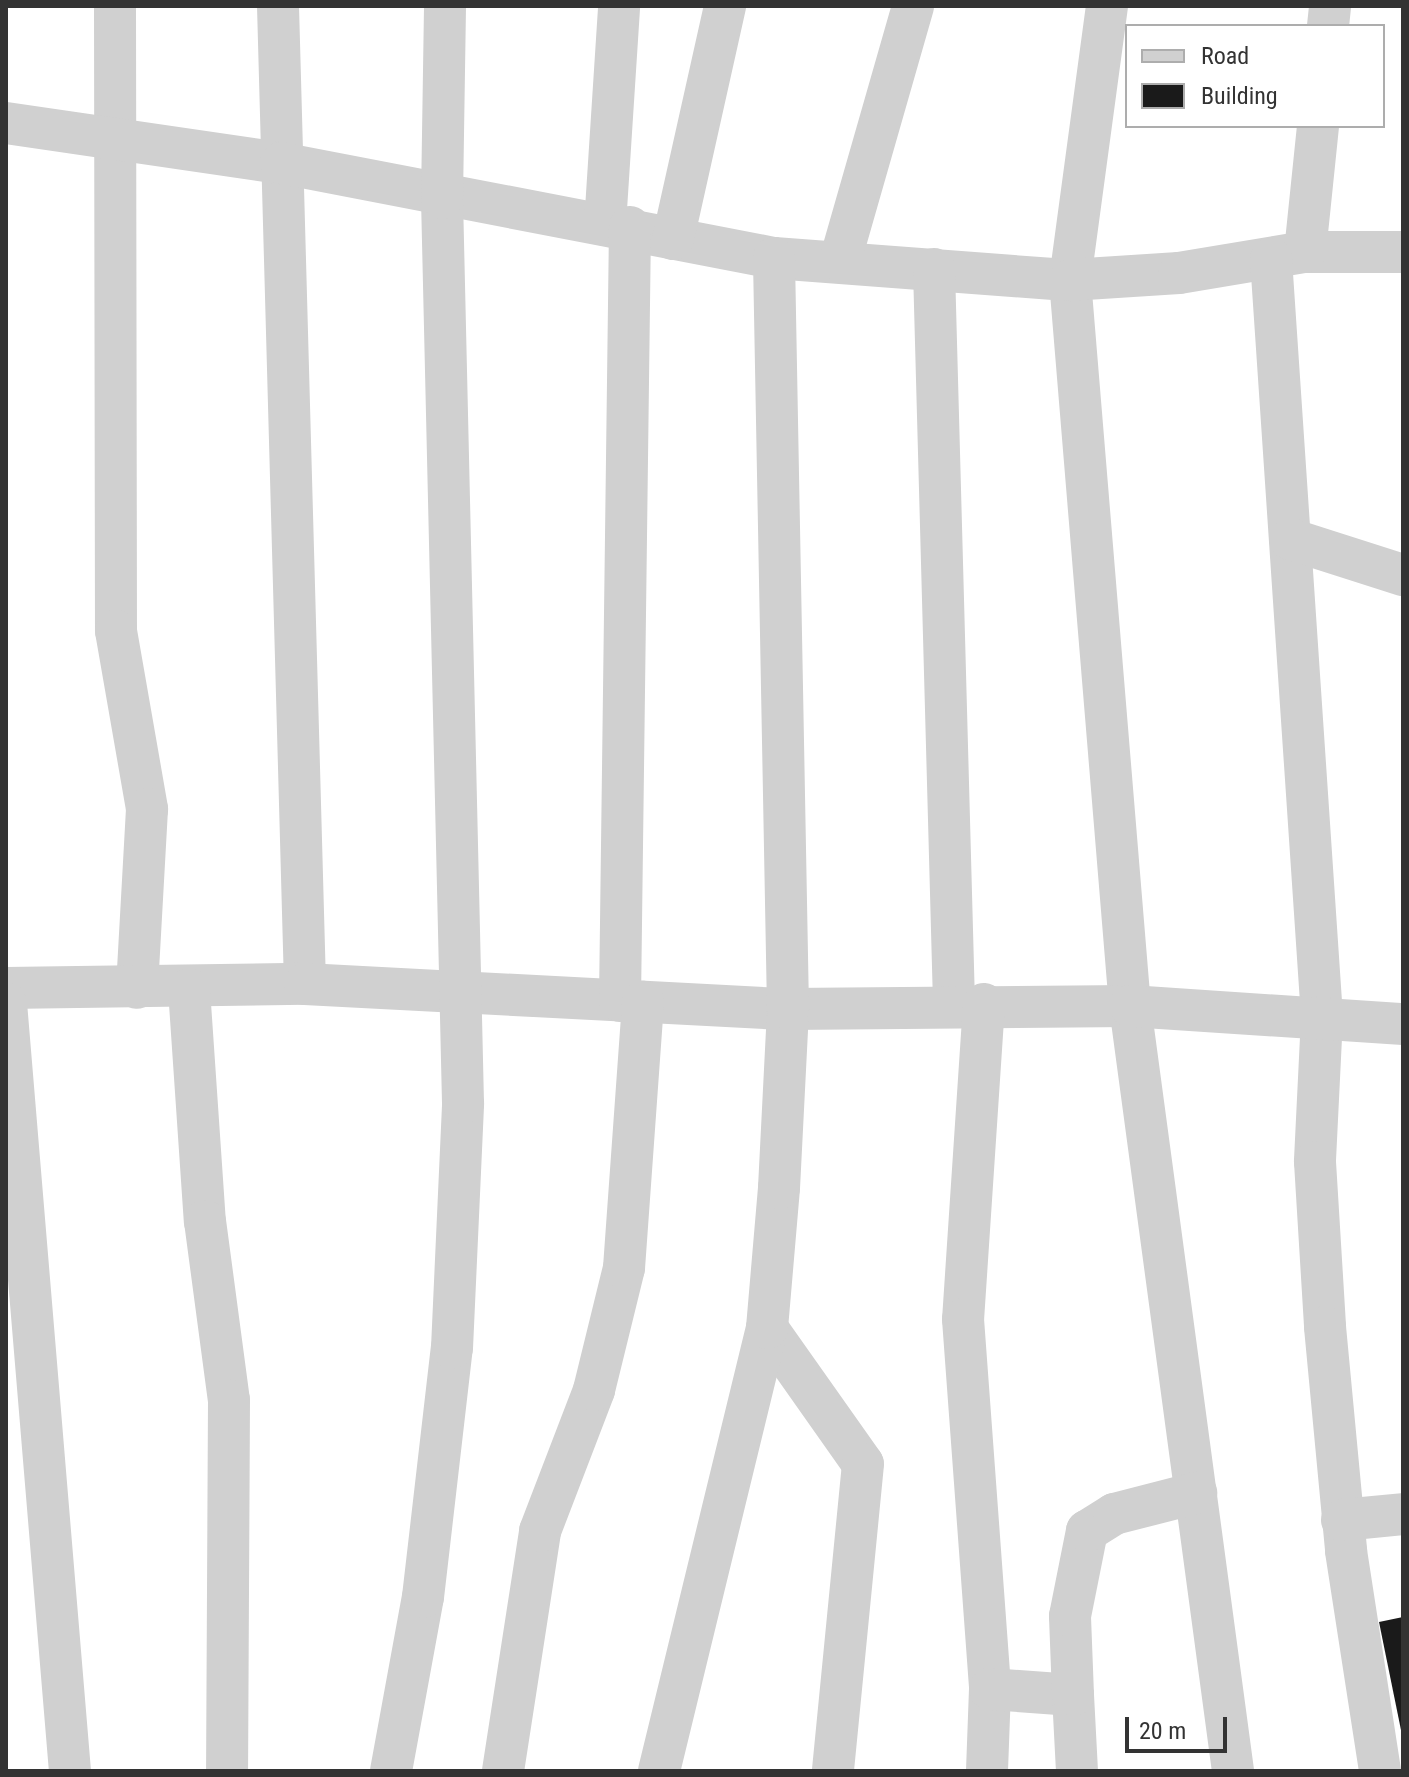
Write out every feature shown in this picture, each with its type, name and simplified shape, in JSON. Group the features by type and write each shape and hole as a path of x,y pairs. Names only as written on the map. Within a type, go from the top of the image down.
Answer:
{"street":[{"path":"115,6 116,631 147,809 137,988"},
{"path":"278,6 305,984"},
{"path":"391,1771 423,1597 452,1348 461,993 442,198 445,6"},
{"path":"503,1771 540,1531 594,1390 624,1268 632,1001 618,226 619,6"},
{"path":"673,239 725,6"},
{"path":"840,261 913,6"},
{"path":"1107,6 1070,280 1130,1006 1233,1771"},
{"path":"6,123 281,163 442,198 618,226 774,258 1070,280 1288,256 1403,252"},
{"path":"1318,128 1288,256 1290,539 1322,1017 1315,1162 1342,1520 1380,1771"},
{"path":"659,1771 767,1328 788,1009 774,258"},
{"path":"934,269 969,1005 963,1319 990,1689 987,1771"},
{"path":"1290,539 1403,575"},
{"path":"6,988 189,989 305,984 788,1009 969,1005 1130,1006 1403,1024"},
{"path":"189,989 205,1221 229,1400 227,1771"},
{"path":"6,1003 70,1771"},
{"path":"767,1328 863,1464 833,1771"},
{"path":"1077,1771 1070,1616 1087,1531 1114,1514 1196,1493"},
{"path":"1342,1520 1403,1514"},
{"path":"990,1689 1073,1695"}],"building":[{"path":"1403,1617 1403,1735 1402,1735 1379,1622"}]}
